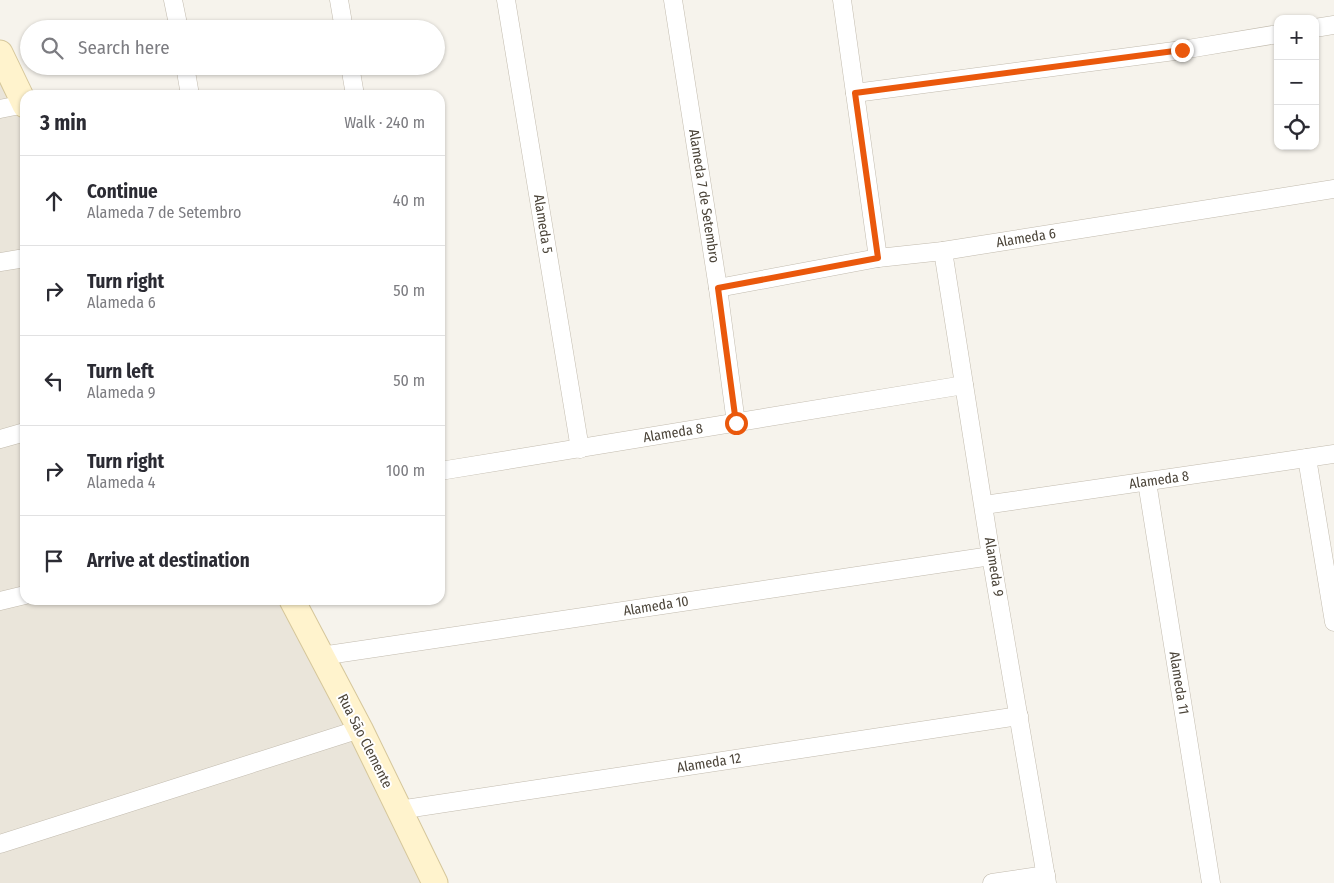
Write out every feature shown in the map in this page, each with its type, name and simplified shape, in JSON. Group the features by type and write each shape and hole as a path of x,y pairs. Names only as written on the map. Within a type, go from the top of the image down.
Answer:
{"main road":[{"path":"0,53 20,94"},
{"name":"Rua São Clemente","path":"295,605 360,729 435,883"}],"street":[{"path":"173,0 177,20"},
{"path":"339,0 342,20"},
{"name":"Alameda 5","path":"506,0 580,449"},
{"name":"Alameda 7 de Setembro","path":"673,0 718,288 736,423"},
{"path":"842,0 878,258"},
{"path":"1319,27 1334,25"},
{"path":"855,93 1182,50 1274,35"},
{"path":"187,75 189,90"},
{"path":"352,75 354,90"},
{"path":"0,109 20,105"},
{"name":"Alameda 6","path":"718,288 878,258 943,251 1334,189"},
{"name":"Alameda 9","path":"943,251 991,556 1047,879"},
{"path":"0,262 20,259"},
{"name":"Alameda 8","path":"445,470 964,385"},
{"path":"0,438 20,433"},
{"name":"Alameda 8","path":"984,505 1334,454"},
{"path":"1307,458 1334,622"},
{"name":"Alameda 11","path":"1147,482 1211,883"},
{"name":"Alameda 10","path":"321,656 991,556"},
{"path":"0,602 20,596"},
{"name":"Alameda 12","path":"399,810 1019,716"},
{"path":"0,844 360,729"},
{"path":"992,883 1047,879"}],"shaded area":[{"path":"0,42 23,90 20,90 20,605 305,605 444,883 0,883"}],"route":[{"path":"736,423 718,288 878,258 855,93 1182,50"}]}
